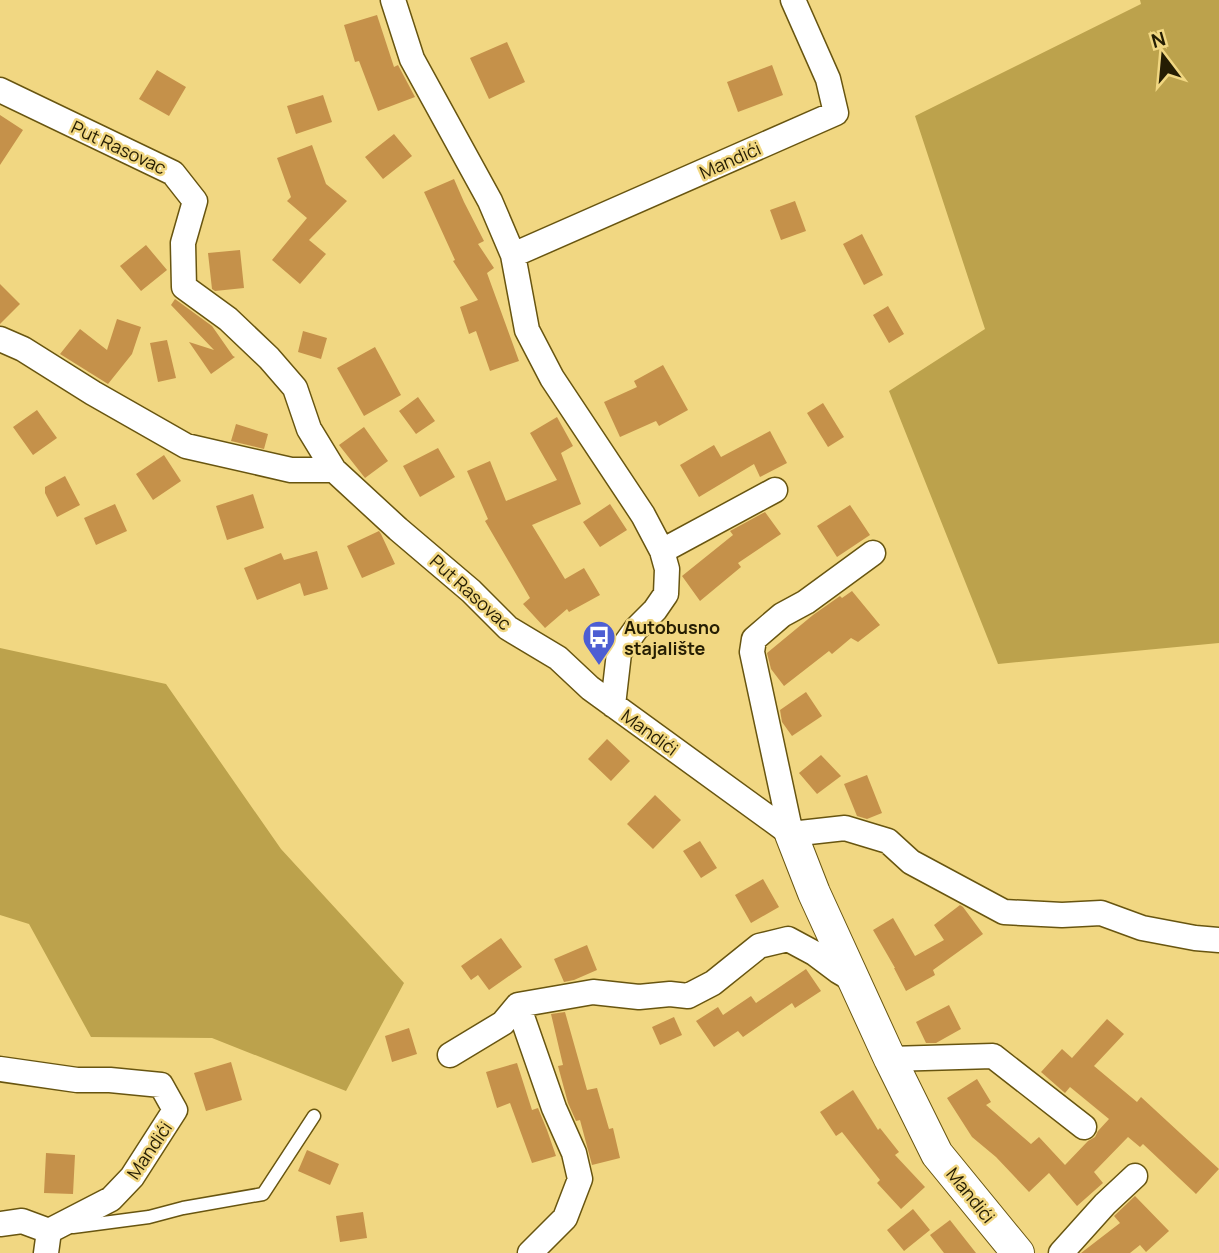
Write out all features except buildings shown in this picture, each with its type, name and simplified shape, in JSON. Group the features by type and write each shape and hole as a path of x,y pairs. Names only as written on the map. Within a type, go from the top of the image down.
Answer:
{"street":[{"name":"Mandići","path":"393,0 412,59 490,201 513,255 527,330 552,378 643,515 662,551 667,569 666,594 619,653 613,705 791,834"},
{"name":"Mandići","path":"513,255 836,113 828,79 793,0"},
{"name":"Put Rasovac","path":"0,90 173,173 195,201 183,243 184,287 228,319 269,358 295,388 309,429 334,470 398,530 471,590 508,628 558,657 590,688 613,705"},
{"path":"0,339 23,349 93,394 186,446 291,470 334,470"},
{"path":"662,551 775,491"},
{"name":"Mandići","path":"873,553 807,601 782,614 754,639 752,652 791,834 814,893 937,1154 1018,1253"},
{"path":"791,834 845,828 888,841 911,862 1004,912 1062,915 1101,913 1142,928 1219,940"},
{"path":"450,1055 503,1023 518,1005 593,992 639,997 670,994 688,996 713,983 759,946 788,939 855,981"},
{"path":"518,1005 554,1108 574,1153 580,1179 565,1218 530,1253"},
{"path":"890,1059 993,1056 1084,1126"},
{"name":"Mandići","path":"0,1069 76,1080 161,1085 175,1110 132,1177 111,1199 47,1242"},
{"path":"1061,1253 1105,1203 1135,1177"},
{"path":"0,1224 22,1222 47,1242"}],"lane":[{"path":"47,1242 183,1208 263,1194 314,1116"}],"shaded area":[{"path":"1140,0 1219,0 1219,643 998,664 889,391 985,329 915,116 1141,4"},
{"path":"0,648 166,684 281,849 404,983 346,1091 212,1038 91,1037 29,924 0,915"}],"place":[{"name":"Autobusno stajalište","path":"599,667"}]}
